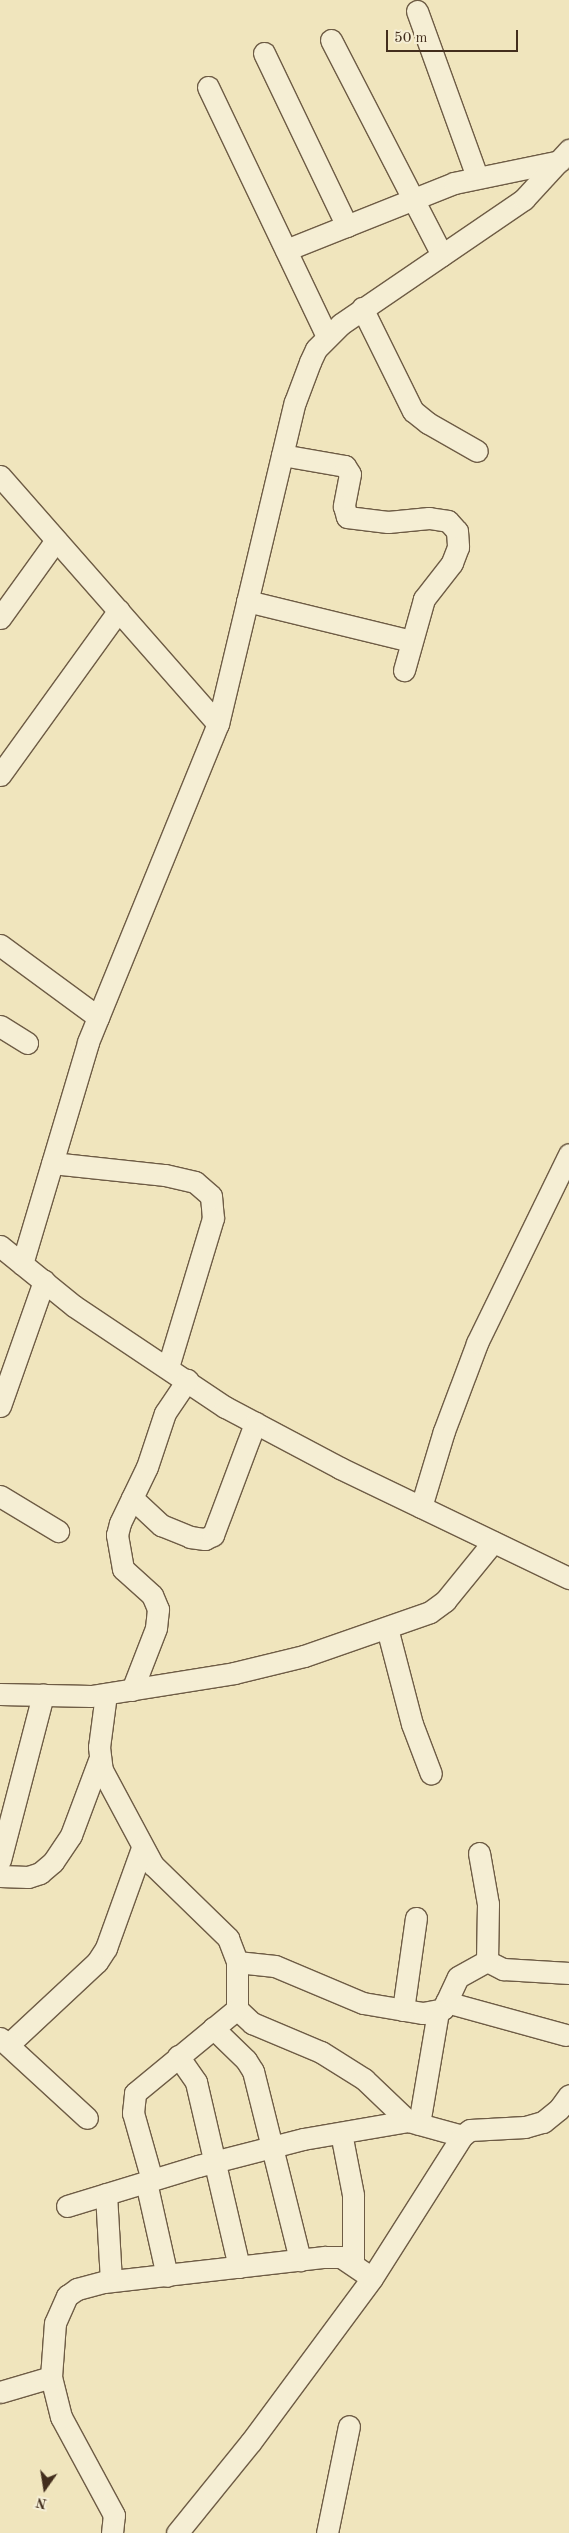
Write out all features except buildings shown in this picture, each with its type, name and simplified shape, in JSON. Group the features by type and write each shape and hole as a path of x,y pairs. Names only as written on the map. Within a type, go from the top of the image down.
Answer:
{"street":[{"path":"417,11 477,176"},
{"path":"331,40 412,200 442,254"},
{"path":"264,52 347,226"},
{"path":"208,87 327,337"},
{"path":"286,250 477,176 564,155"},
{"path":"22,1264 98,1017 218,724 282,455 305,373 316,349 327,337 362,308 524,199 564,155"},
{"path":"362,308 413,411 428,423 477,451"},
{"path":"282,455 345,466 350,474 344,506 348,517 388,522 429,518 448,521 457,531 458,547 452,563 424,599 404,670"},
{"path":"0,476 218,724"},
{"path":"0,618 56,540"},
{"path":"247,601 411,641"},
{"path":"0,775 119,610"},
{"path":"0,945 98,1017"},
{"path":"0,1026 27,1043"},
{"path":"421,1507 444,1431 478,1343 569,1154"},
{"path":"52,1163 165,1175 195,1182 210,1196 213,1218 168,1367"},
{"path":"0,1247 74,1306 255,1422 421,1507 569,1578"},
{"path":"0,1406 44,1281"},
{"path":"132,1690 156,1628 158,1610 152,1594 122,1569 119,1562 120,1523 132,1498 165,1414 187,1380"},
{"path":"132,1498 160,1525 190,1537 205,1539 213,1535 255,1422"},
{"path":"0,1496 58,1531"},
{"path":"0,1694 106,1694 275,1664 430,1612 445,1600 493,1542"},
{"path":"387,1628 412,1724 431,1774"},
{"path":"0,1876 28,1878 40,1873 58,1857 71,1835 99,1760 106,1694"},
{"path":"0,1860 43,1695"},
{"path":"99,1760 142,1848 166,1880 228,1938 237,1962 237,2009 252,2023 321,2052 364,2079 414,2122 462,2136"},
{"path":"87,2118 4,2041 97,1962 106,1948 142,1848"},
{"path":"479,1853 488,1904 487,1961"},
{"path":"403,2010 416,1918"},
{"path":"487,1961 503,1969 569,1973"},
{"path":"414,2122 442,2007 458,1977 487,1961"},
{"path":"237,1962 275,1966 349,1999 403,2010 442,2007 481,2014 566,2035"},
{"path":"167,2276 132,2102 146,2081 237,2009"},
{"path":"213,2028 246,2060 253,2071 300,2260"},
{"path":"178,2056 196,2082 239,2267"},
{"path":"176,2533 250,2443 372,2278 462,2136 470,2130 525,2127 542,2122 560,2109 569,2095"},
{"path":"67,2206 214,2162 273,2147 341,2133 414,2122"},
{"path":"341,2133 353,2195 356,2242 353,2262"},
{"path":"106,2194 111,2281"},
{"path":"112,2533 114,2515 61,2417 51,2377 50,2361 60,2306 76,2289 111,2281 341,2257 353,2262 372,2278"},
{"path":"0,2392 51,2377"},
{"path":"327,2533 349,2426"}]}
